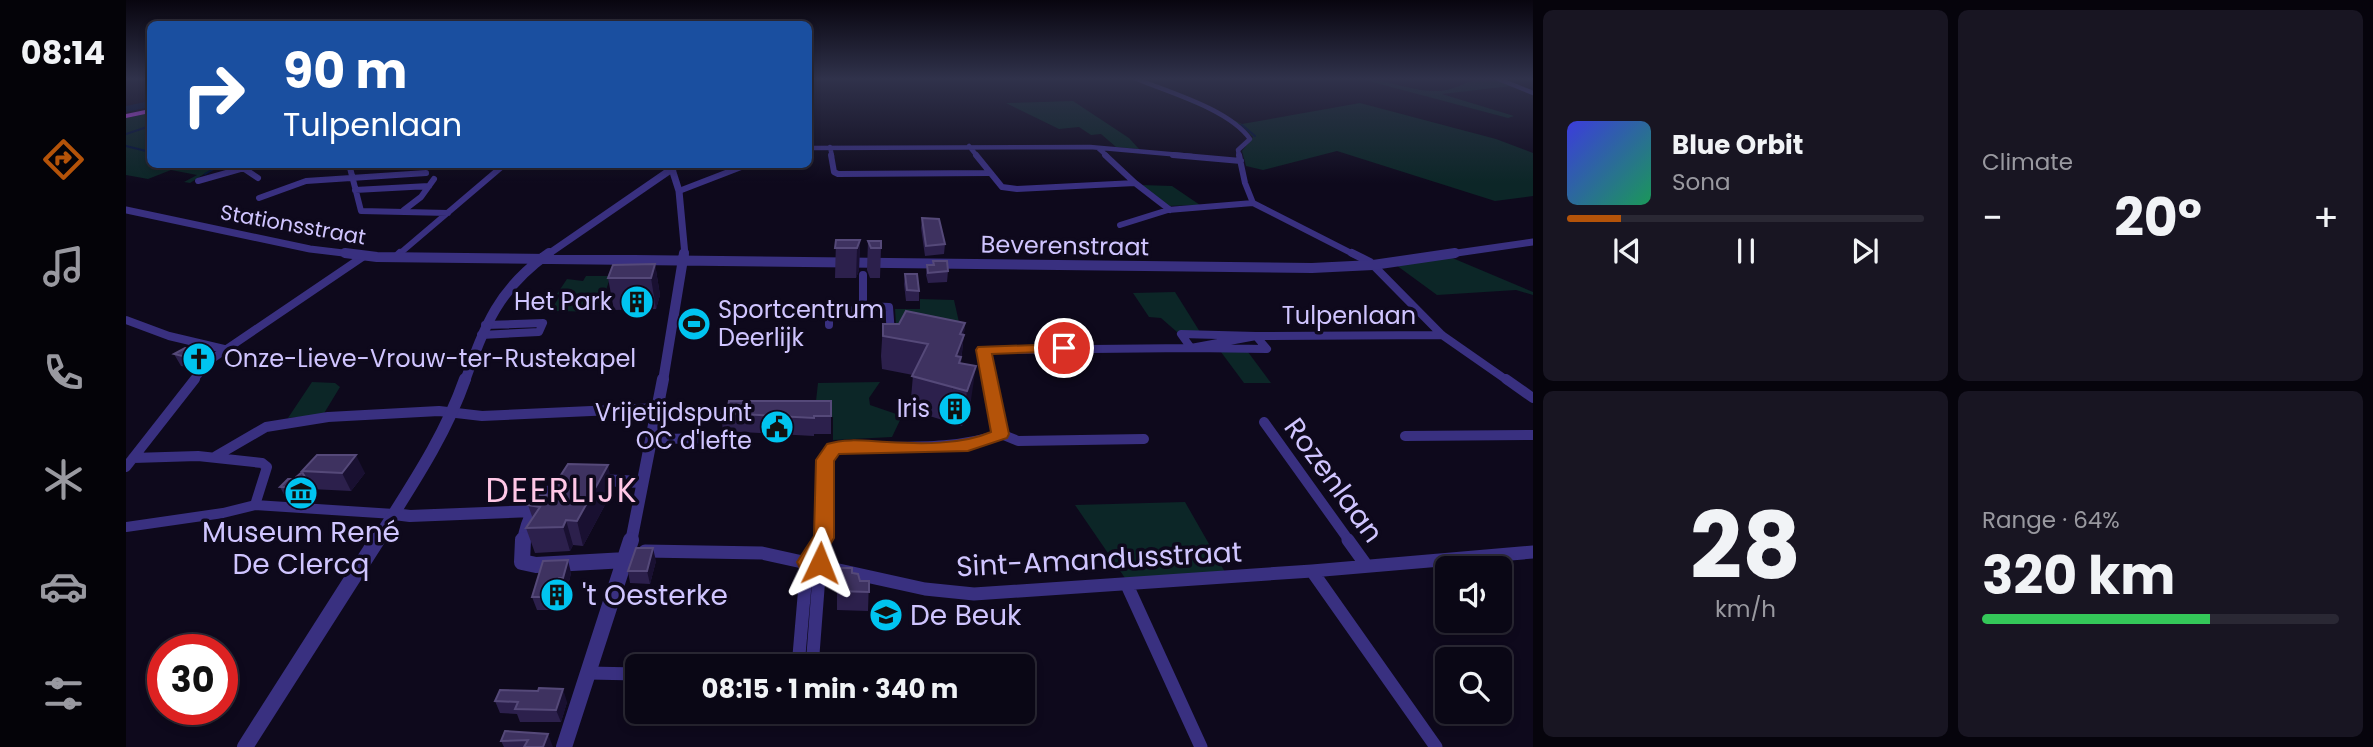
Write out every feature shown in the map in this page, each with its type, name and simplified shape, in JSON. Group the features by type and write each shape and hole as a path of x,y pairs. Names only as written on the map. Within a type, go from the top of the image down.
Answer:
{"street":[{"path":"1214,113 1228,119 1250,136 1238,150 1245,183 1253,203"},
{"path":"969,146 998,185 1011,189 1135,183"},
{"path":"830,147 834,172 838,174 989,173"},
{"path":"812,148 1098,148 1241,162"},
{"path":"1098,148 1135,183 1170,210"},
{"path":"1105,153 1151,152"},
{"path":"198,181 243,168 258,178"},
{"path":"350,168 361,211 448,213"},
{"path":"396,257 500,168"},
{"path":"245,747 436,447 453,413 483,330 505,291 541,259 674,168"},
{"path":"564,747 627,555 657,411 685,260 675,168"},
{"path":"679,191 739,168"},
{"path":"259,198 289,185 353,177 426,173"},
{"path":"355,190 432,182 404,211"},
{"path":"1120,225 1142,215 1170,210 1253,203 1373,265 1442,335 1533,398"},
{"name":"Stationsstraat","path":"126,210 310,249 364,256 685,260"},
{"name":"Beverenstraat","path":"685,260 863,268 1298,268 1373,265 1533,242"},
{"path":"129,462 200,370 224,349 364,256"},
{"path":"863,268 863,306"},
{"path":"829,325 829,310 851,311 863,306 889,307 891,339"},
{"path":"126,320 169,336 224,349"},
{"path":"543,323 539,332 483,330 543,323"},
{"name":"Tulpenlaan","path":"1191,348 1181,334 1442,335"},
{"name":"Tulpenlaan","path":"1191,348 1255,336"},
{"name":"Tulpenlaan","path":"1001,434 983,350 1267,349 1255,336"},
{"path":"216,456 266,427 289,421 328,417 657,411"},
{"name":"Rozenlaan","path":"1264,422 1366,565"},
{"path":"800,654 813,562 824,538 825,460 833,448 860,445 890,448 968,446 1001,434 1018,441 1144,439"},
{"path":"1405,436 1533,435"},
{"path":"651,439 740,438"},
{"path":"129,462 173,453 262,463 267,467 255,505"},
{"path":"627,555 536,565 523,562 523,533 545,490 572,479 642,482"},
{"path":"126,527 223,513 255,505 410,516 532,512"},
{"name":"Sint-Amandusstraat","path":"627,555 759,552 948,593 974,594 1312,571 1533,552"},
{"path":"812,654 813,562"},
{"path":"1312,571 1436,747"},
{"path":"1127,584 1201,747"},
{"path":"589,673 625,674"}],"green space":[{"path":"1026,113 1091,113 1129,138 1139,149 1116,147 1101,134 1091,135 1079,127 1059,129"},
{"path":"1215,113 1242,124 1305,113 1397,113 1496,139 1533,153 1533,196 1495,201 1337,151 1263,170 1246,166 1242,151 1253,137 1240,124"},
{"path":"1489,113 1514,116 1508,118"},
{"path":"147,114 147,168 213,168 190,183 184,182 197,175 171,170 148,179 126,175 126,118"},
{"path":"1141,185 1172,186 1200,205 1168,206"},
{"path":"1450,257 1533,292 1533,295 1516,290 1437,295 1396,265"},
{"path":"586,276 615,276 609,281 605,293 609,293 603,306 613,307 612,312 551,311 560,295 557,294 567,279 583,281"},
{"path":"1175,292 1200,332 1177,332 1161,318 1149,317 1133,293"},
{"path":"920,299 954,300 963,340 897,340 895,309 920,309"},
{"path":"1221,352 1248,352 1271,383 1244,383"},
{"path":"312,382 335,383 340,387 323,415 288,418"},
{"path":"880,382 869,398 870,405 902,416 892,437 833,440 833,417 801,417 816,401 818,383"},
{"path":"1185,502 1225,572 1125,578 1075,505"}],"building":[{"path":"922,218 939,219 945,244 926,246"},
{"path":"836,240 860,240 857,248 835,248"},
{"path":"868,241 881,241 881,248 871,248"},
{"path":"933,261 947,261 948,271 928,273 927,265 934,265"},
{"path":"655,264 651,278 608,278 613,265"},
{"path":"905,274 917,274 919,291 907,290"},
{"path":"906,311 965,323 960,334 964,335 956,356 961,357 959,363 976,366 967,391 912,376 928,344 883,336 883,324 899,324"},
{"path":"185,348 194,350 186,357 174,354"},
{"path":"729,401 831,401 831,416 814,418 721,413 723,406 728,407"},
{"path":"317,455 356,455 342,473 302,471"},
{"path":"568,464 608,465 577,521 566,520 563,527 526,528 540,507 528,505 535,496 548,495"},
{"path":"302,472 305,477 296,488 280,487 288,479 294,479"},
{"path":"636,548 653,548 647,571 628,571"},
{"path":"568,560 554,597 532,597 543,561"},
{"path":"838,568 852,568 852,573 858,574 860,581 869,581 869,592 837,591"},
{"path":"539,688 563,689 556,710 515,709 518,702 495,701 500,690 538,691"},
{"path":"505,731 548,734 543,747 524,747 528,740 501,741"}],"waterway":[{"path":"1242,125 1255,136"},
{"path":"126,134 147,127"},
{"path":"126,146 147,151"},
{"path":"205,174 216,168"}],"place":[{"name":"Het Park","path":"637,302"},
{"name":"Sportcentrum Deerlijk","path":"694,324"},
{"name":"Onze-Lieve-Vrouw-ter-Rustekapel","path":"199,359"},
{"name":"Iris","path":"955,409"},
{"name":"Vrijetijdspunt OC d'Iefte","path":"777,427"},
{"name":"Museum René De Clercq","path":"301,493"},
{"name":"'t Oesterke","path":"557,595"},
{"name":"De Beuk","path":"886,615"}],"district":[{"name":"DEERLIJK","path":"562,490"}],"route":[{"path":"820,563 807,562 824,538 825,460 833,448 860,445 890,448 968,446 1001,434 983,350 1064,348"}]}
